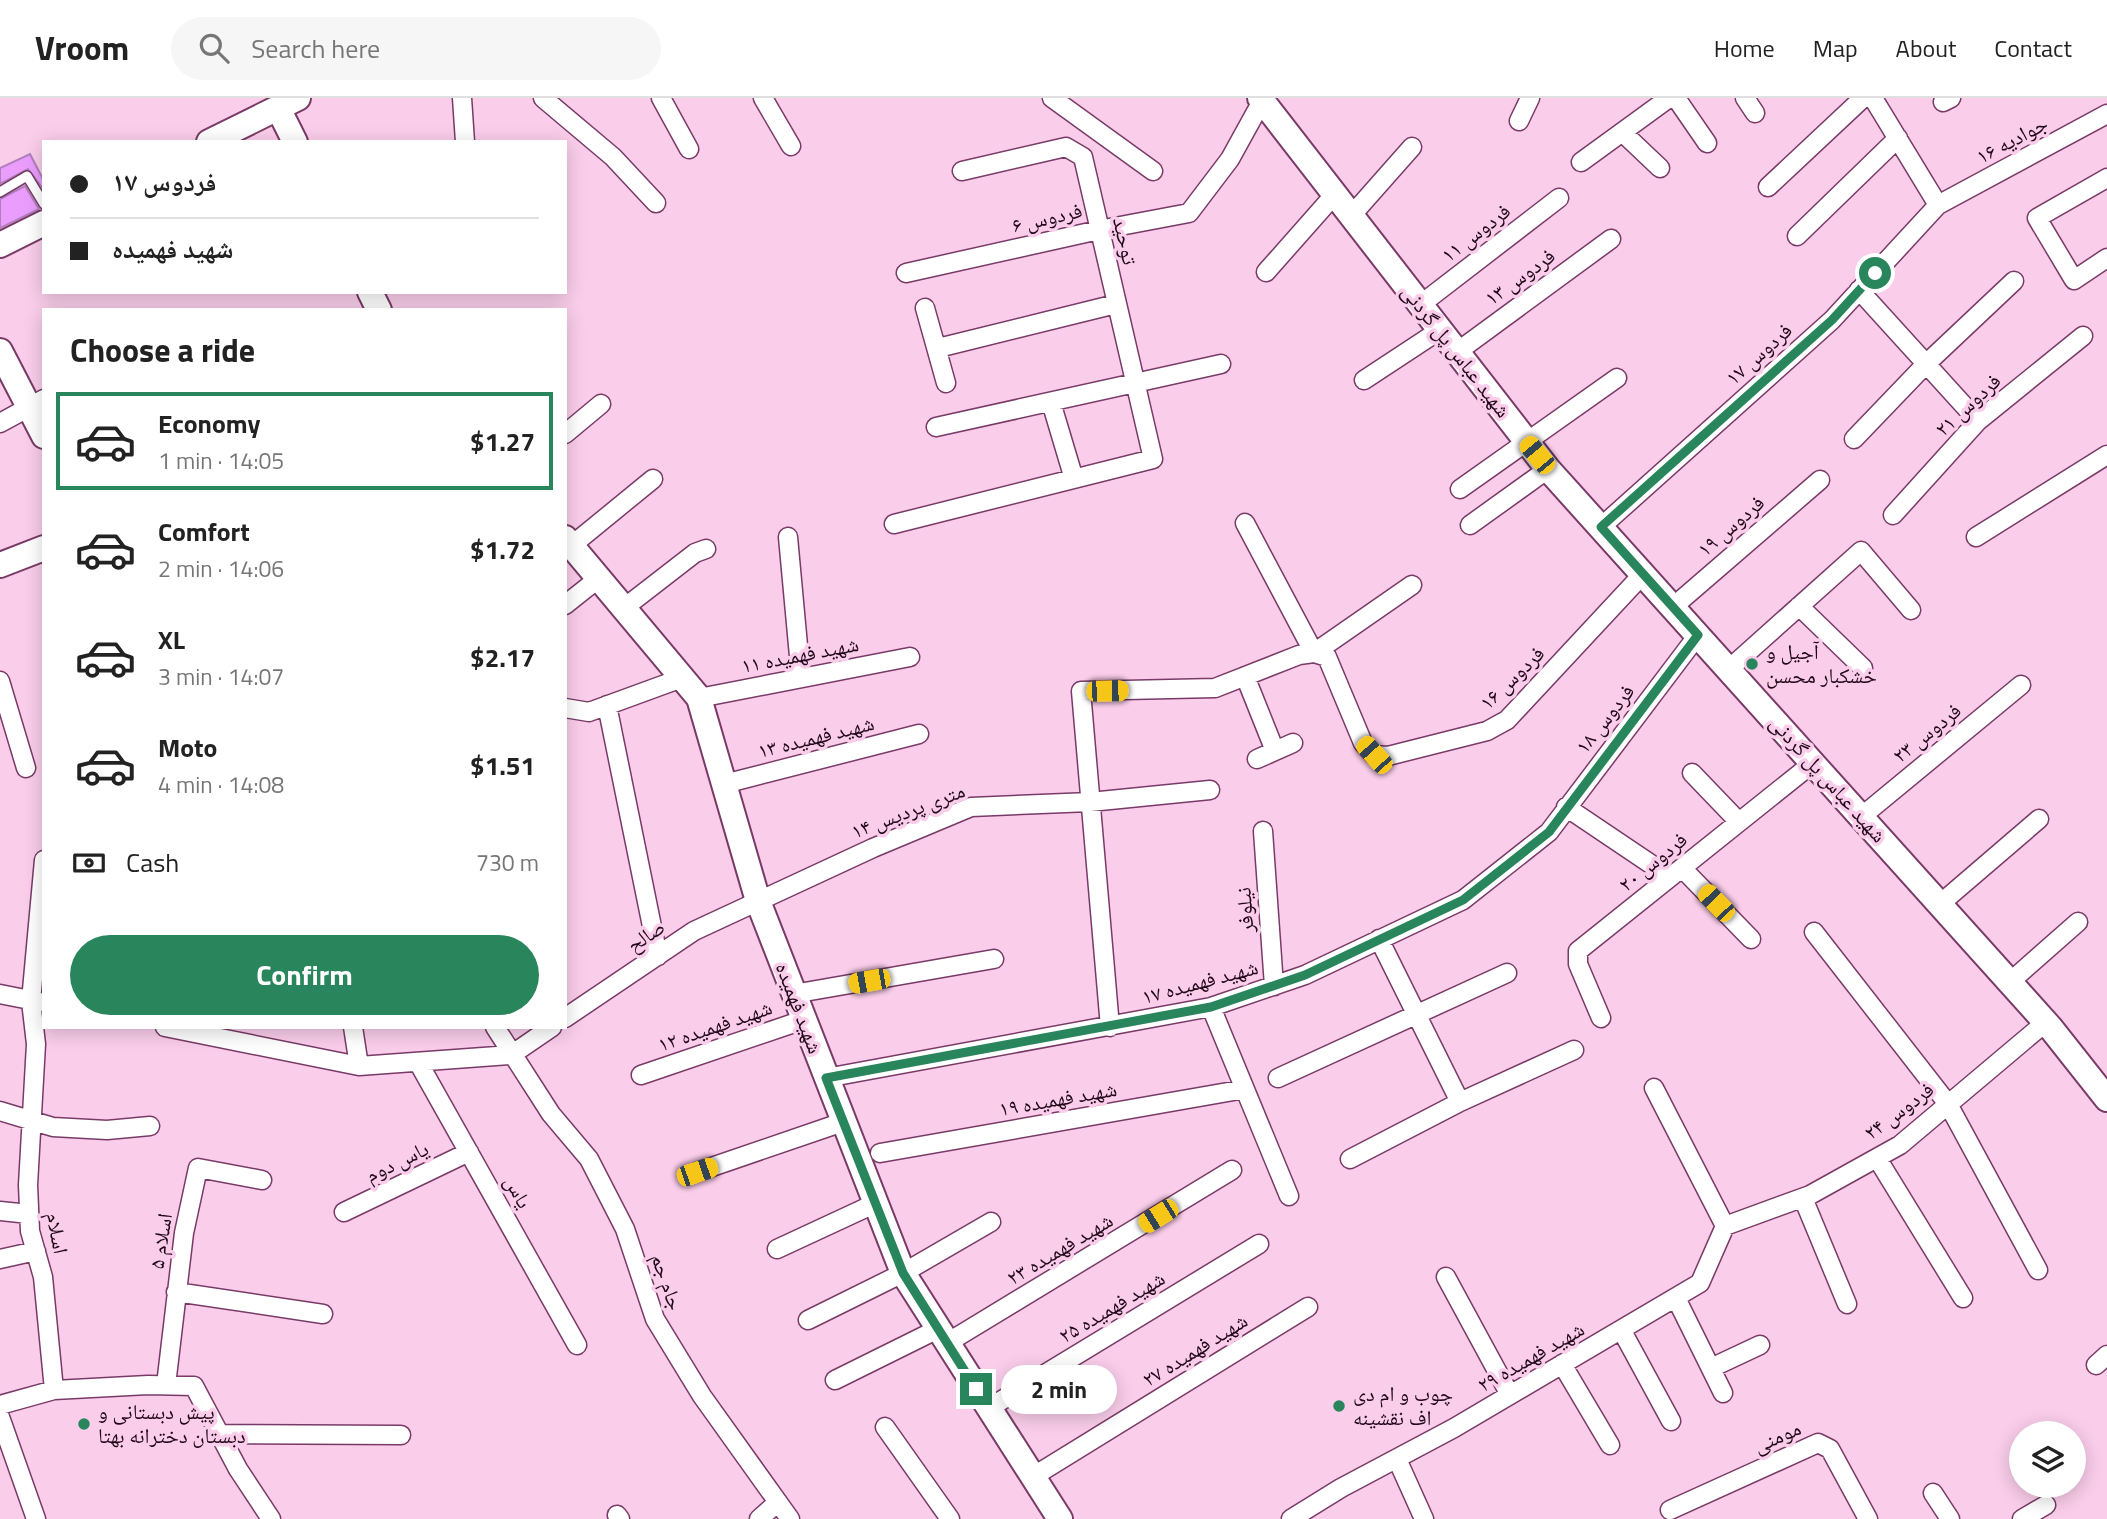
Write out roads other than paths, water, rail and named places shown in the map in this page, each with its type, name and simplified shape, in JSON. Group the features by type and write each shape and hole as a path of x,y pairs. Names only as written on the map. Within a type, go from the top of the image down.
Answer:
{"street":[{"path":"462,98 465,140"},
{"path":"543,98 613,158 656,203"},
{"path":"661,98 689,149"},
{"path":"763,98 791,146"},
{"path":"1052,98 1153,171"},
{"path":"1519,121 1530,98"},
{"path":"1581,162 1669,98"},
{"path":"1676,98 1707,143"},
{"path":"1768,187 1863,98"},
{"path":"1873,98 1938,205"},
{"name":"شهید عباس پل گردنی","path":"1261,99 1525,442 2046,1022 2107,1099"},
{"name":"فردوس ۶","path":"906,273 1189,213 1230,159 1261,99"},
{"path":"213,140 283,101 294,140"},
{"name":"جوادیه ۱۶","path":"1938,205 2107,114"},
{"path":"1622,132 1660,168"},
{"path":"1797,236 1898,138"},
{"name":"توحید","path":"962,171 1066,147 1083,157 1153,459 1074,479"},
{"path":"1351,216 1412,147"},
{"path":"2107,178 2037,218 2074,280 2107,258"},
{"path":"1266,272 1335,194"},
{"name":"فردوس ۱۱","path":"1420,305 1559,198"},
{"name":"فردوس ۱۷","path":"1601,527 1832,320 1938,205"},
{"path":"1,242 42,224"},
{"name":"فردوس ۱۳","path":"1457,352 1611,239"},
{"path":"1854,439 1926,364 2014,281"},
{"path":"1859,290 1978,421"},
{"path":"937,348 1116,304"},
{"path":"925,309 946,383"},
{"path":"1364,380 1440,330"},
{"name":"فردوس ۲۱","path":"1893,515 1978,421 2083,336"},
{"path":"0,351 36,403 42,428"},
{"path":"936,427 1221,365"},
{"path":"1460,489 1617,378"},
{"path":"894,524 1074,479 1051,402"},
{"path":"0,423 36,403"},
{"path":"567,432 601,404"},
{"path":"1976,537 2107,454"},
{"path":"1470,525 1548,469"},
{"path":"568,542 653,479"},
{"name":"فردوس ۱۹","path":"1673,607 1819,480"},
{"name":"فردوس ۱۶","path":"1245,523 1314,653 1326,657 1363,743 1374,755 1388,756 1487,732 1507,720 1643,574"},
{"path":"788,537 801,678"},
{"name":"شهید فهمیده","path":"568,542 699,698 758,901 903,1273 1060,1519"},
{"path":"0,565 42,549"},
{"path":"624,608 695,553 706,549"},
{"path":"1729,669 1860,551 1911,610"},
{"path":"567,602 599,578"},
{"path":"1110,1027 1081,691 1215,688 1299,655 1314,653 1412,585"},
{"path":"1800,606 1863,668"},
{"name":"فردوس ۱۸","path":"1549,832 1698,635"},
{"name":"شهید فهمیده ۱۱","path":"699,698 910,657"},
{"path":"1245,676 1275,751"},
{"path":"567,708 589,712 682,678"},
{"path":"0,681 26,768"},
{"name":"فردوس ۲۳","path":"1861,817 2021,685"},
{"path":"607,705 657,956"},
{"name":"شهید فهمیده ۱۳","path":"724,784 919,734"},
{"path":"1257,759 1293,743"},
{"name":"فردوس ۲۰","path":"1601,1018 1578,964 1578,951 1813,763"},
{"path":"1692,773 1739,822"},
{"name":"۱۴ متری پردیس","path":"758,901 971,807 1090,803 1210,790"},
{"path":"1566,807 1676,872 1751,939"},
{"path":"1940,904 2039,819"},
{"name":"نیلوفر","path":"1263,831 1274,986"},
{"name":"شهید فهمیده ۱۷","path":"826,1078 1211,1007 1274,986 1305,975 1463,900 1549,832"},
{"name":"صالح","path":"567,1017 694,931 758,901"},
{"name":"اسلام","path":"42,907 29,1214 43,1277 54,1390"},
{"path":"2010,982 2078,922"},
{"path":"1814,932 1948,1104 2038,1270"},
{"path":"1379,939 1460,1102"},
{"path":"793,994 994,959"},
{"path":"1278,1078 1507,972"},
{"path":"0,994 38,1002"},
{"path":"1211,1007 1289,1196"},
{"name":"شهید فهمیده ۱۲","path":"642,1075 803,1020"},
{"name":"فردوس ۲۴","path":"1725,1226 1803,1198 1900,1145 2046,1022"},
{"path":"175,1029 359,1066 511,1055 549,1029"},
{"path":"259,1029 261,1046"},
{"path":"353,1029 359,1066"},
{"name":"جام جم","path":"496,1029 551,1114 589,1159 625,1229 654,1319 702,1396 790,1519"},
{"path":"1350,1159 1460,1102 1574,1050"},
{"name":"یاس","path":"418,1062 578,1345"},
{"path":"1654,1088 1725,1226"},
{"name":"شهید فهمیده ۱۹","path":"880,1153 1245,1089"},
{"path":"0,1111 53,1127 107,1130 150,1126"},
{"path":"697,1172 842,1122"},
{"name":"یاس دوم","path":"344,1212 469,1152"},
{"path":"1877,1158 1963,1298"},
{"name":"اسلام ۵","path":"166,1385 184,1233 198,1168 262,1180"},
{"name":"شهید فهمیده ۲۳","path":"835,1380 942,1336 1233,1170"},
{"path":"1803,1198 1847,1304"},
{"path":"777,1249 874,1204"},
{"path":"0,1211 29,1214"},
{"path":"808,1320 903,1273 991,1222"},
{"name":"شهید فهمیده ۲۹","path":"1292,1519 1622,1331 1700,1283 1725,1226"},
{"name":"شهید فهمیده ۲۵","path":"989,1408 1259,1244"},
{"path":"0,1259 36,1251"},
{"path":"1446,1277 1510,1395"},
{"path":"176,1292 323,1314"},
{"path":"1676,1298 1723,1393"},
{"name":"شهید فهمیده ۲۷","path":"1034,1476 1308,1307"},
{"path":"1622,1331 1671,1421"},
{"path":"1711,1368 1760,1345"},
{"path":"1562,1364 1610,1445"},
{"path":"0,1405 54,1390 194,1386 271,1519"},
{"path":"0,1417 36,1519"},
{"path":"885,1427 950,1519"},
{"path":"220,1434 401,1435"},
{"name":"مومنی","path":"1670,1510 1818,1443 1829,1449 1868,1519"},
{"path":"1397,1459 1424,1519"},
{"path":"1933,1493 1950,1519"},
{"path":"759,1519 778,1502"},
{"path":"2022,1519 2046,1506"}],"lane":[{"path":"0,192 27,176 42,201"}],"place":[{"name":"آجیل و خشکبار محسن","path":"1752,664"},
{"name":"چوب و ام دی اف نقشینه","path":"1339,1406"},
{"name":"پیش دبستانی و دبستان دخترانه بهتا","path":"84,1424"}]}
